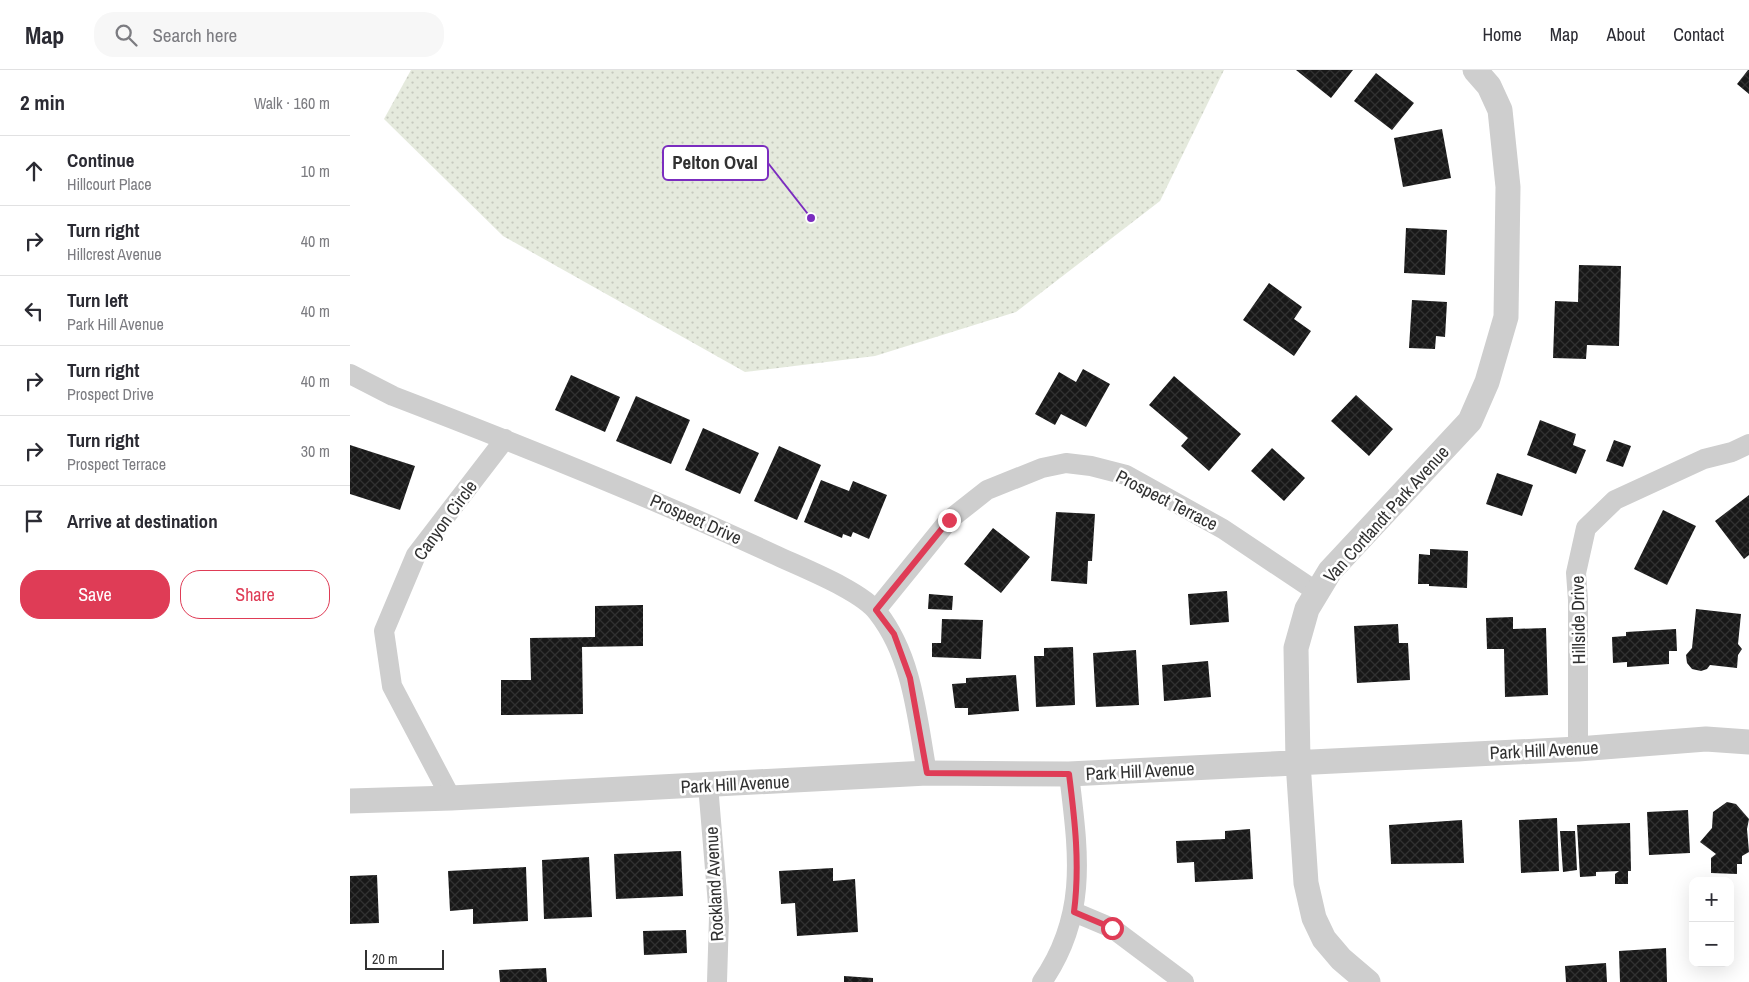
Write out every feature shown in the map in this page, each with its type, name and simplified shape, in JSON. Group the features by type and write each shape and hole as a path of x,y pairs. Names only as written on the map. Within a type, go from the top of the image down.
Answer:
{"street":[{"name":"Van Cortlandt Park Avenue","path":"1368,982 1341,959 1324,939 1314,918 1306,883 1298,762 1296,648 1307,610 1330,571 1470,420 1487,382 1502,336 1506,317 1508,187 1500,110 1489,86 1475,70"},
{"name":"Prospect Drive","path":"350,374 393,396 505,439 687,514 844,587 876,610 894,634 910,678 927,773"},
{"name":"Canyon Circle","path":"451,798 392,686 384,631 416,555 505,439"},
{"name":"Hillside Drive","path":"1578,749 1578,600 1576,572 1586,528 1615,500 1704,459 1732,452 1749,444"},
{"name":"Prospect Terrace","path":"876,610 949,520 979,496 987,490 1042,468 1066,464 1091,466 1126,475 1223,529 1317,592"},
{"name":"Park Hill Avenue","path":"350,801 451,798 927,773 1069,774 1578,749 1706,739 1749,742"},
{"path":"1042,982 1054,965 1074,912 1078,882 1078,847 1069,774"},
{"name":"Rockland Avenue","path":"708,785 719,917 717,982"},
{"path":"1074,912 1112,928 1184,982"}],"shaded area":[{"path":"411,70 1224,70 1160,201 1016,312 875,356 745,372 503,236 384,119"}],"building":[{"path":"1296,70 1353,70 1331,98"},
{"path":"1749,70 1749,94 1737,84"},
{"path":"1376,73 1414,103 1392,130 1354,101"},
{"path":"1442,129 1451,178 1403,187 1394,138"},
{"path":"1406,228 1447,230 1445,275 1404,273"},
{"path":"1579,265 1621,266 1619,346 1587,345 1586,359 1553,358 1555,301 1578,302"},
{"path":"1269,283 1302,307 1294,319 1311,331 1294,356 1243,320"},
{"path":"1412,300 1447,302 1445,337 1436,336 1435,349 1409,348"},
{"path":"1083,369 1110,384 1086,427 1061,414 1055,425 1035,414 1059,372 1076,382"},
{"path":"571,375 620,397 605,432 555,410"},
{"path":"1174,376 1241,434 1209,471 1181,446 1188,438 1149,405"},
{"path":"1356,395 1393,429 1369,456 1331,421"},
{"path":"636,396 690,420 671,464 616,441"},
{"path":"1540,420 1576,434 1573,445 1586,450 1576,474 1527,455"},
{"path":"703,428 759,453 740,494 685,470"},
{"path":"1614,440 1631,446 1623,467 1606,461"},
{"path":"350,445 415,466 400,510 350,494"},
{"path":"779,446 821,465 797,520 754,501"},
{"path":"1272,448 1305,478 1284,501 1251,471"},
{"path":"1497,473 1533,485 1522,516 1486,504"},
{"path":"821,480 849,491 853,481 887,495 869,539 853,532 851,537 843,534 842,538 804,522"},
{"path":"1749,495 1749,555 1744,559 1715,521"},
{"path":"1663,510 1696,526 1667,585 1634,569"},
{"path":"1056,512 1095,514 1092,561 1088,561 1087,584 1051,581"},
{"path":"993,528 1030,557 1001,593 964,564"},
{"path":"1430,549 1468,551 1467,588 1418,584 1419,554 1430,555"},
{"path":"1227,591 1229,622 1190,625 1188,594"},
{"path":"929,594 953,596 952,610 928,609"},
{"path":"643,605 643,646 582,647 583,714 501,715 501,680 531,680 530,638 595,637 595,606"},
{"path":"1696,609 1741,614 1738,644 1742,649 1738,655 1737,668 1710,665 1707,669 1701,671 1692,669 1687,663 1686,655 1692,648"},
{"path":"1513,617 1513,629 1546,628 1548,695 1505,697 1504,649 1487,649 1486,618"},
{"path":"942,619 983,620 981,659 932,657 932,643 941,643"},
{"path":"1398,624 1399,643 1408,643 1410,680 1357,683 1354,626"},
{"path":"1676,629 1677,651 1669,651 1669,664 1627,667 1627,662 1613,663 1612,637 1626,636 1626,632"},
{"path":"1073,647 1075,705 1036,707 1034,656 1044,656 1044,648"},
{"path":"1136,650 1139,705 1096,707 1093,653"},
{"path":"1208,661 1211,697 1164,701 1162,665"},
{"path":"1016,675 1019,711 968,715 968,708 955,708 952,684 966,683 966,678"},
{"path":"1727,802 1736,804 1749,819 1747,829 1749,852 1742,856 1742,864 1737,864 1737,874 1711,873 1711,858 1716,854 1700,842 1712,828 1713,812"},
{"path":"1688,810 1690,853 1649,855 1647,812"},
{"path":"1557,818 1559,871 1521,873 1519,820"},
{"path":"1462,820 1464,863 1391,864 1389,825"},
{"path":"1630,823 1631,871 1628,871 1628,884 1615,884 1615,874 1619,871 1596,872 1596,876 1580,877 1577,825"},
{"path":"1250,829 1253,879 1195,882 1194,862 1177,863 1176,841 1225,839 1225,831"},
{"path":"1560,831 1575,831 1577,870 1563,872"},
{"path":"681,851 683,896 616,899 614,854"},
{"path":"589,857 592,917 544,919 542,860"},
{"path":"526,867 528,921 473,924 473,909 450,911 448,871"},
{"path":"833,868 833,881 855,879 858,932 797,936 795,903 781,904 779,871"},
{"path":"377,875 379,923 350,924 350,876"},
{"path":"686,930 687,953 644,955 643,931"},
{"path":"1666,948 1667,982 1620,982 1619,951"},
{"path":"1606,963 1607,982 1566,982 1565,966"},
{"path":"546,968 547,982 500,982 499,970"},
{"path":"844,976 873,978 873,982 844,982"}],"place":[{"name":"Pelton Oval","path":"811,218"}],"route":[{"path":"949,520 876,610 894,634 910,678 927,773 1069,774 1078,847 1078,882 1074,912 1112,928"}]}
